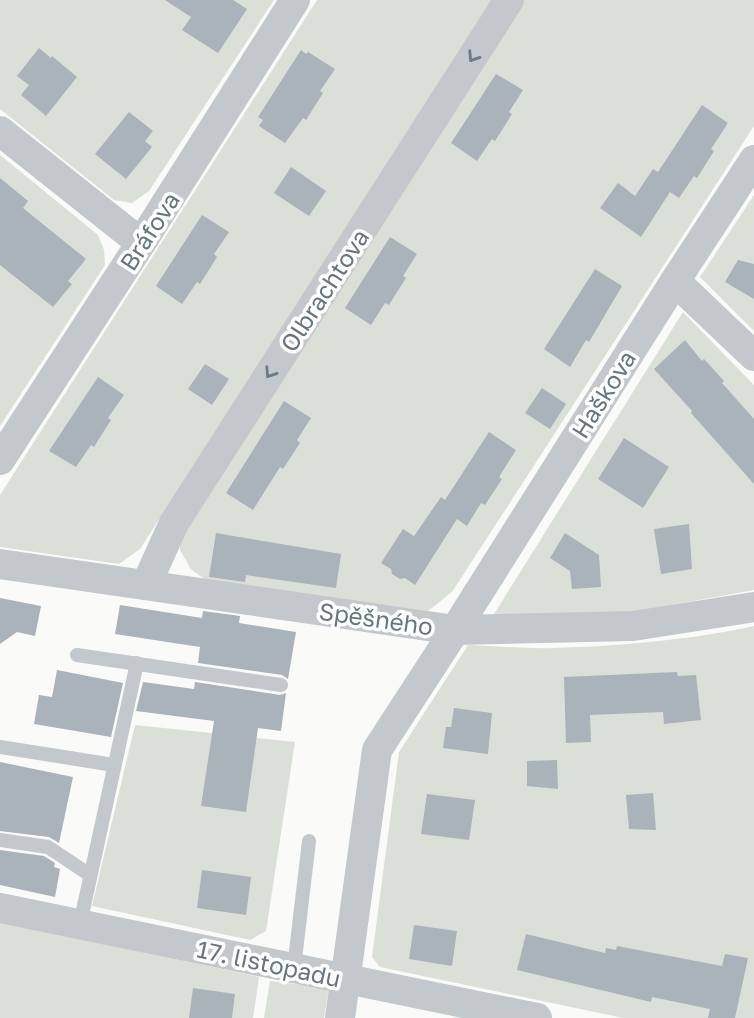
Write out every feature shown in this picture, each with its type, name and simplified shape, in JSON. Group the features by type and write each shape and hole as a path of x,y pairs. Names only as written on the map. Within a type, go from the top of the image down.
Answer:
{"street":[{"name":"Bráfova","path":"0,460 142,243 295,0"},
{"name":"Olbrachtova","path":"146,584 174,523 509,0"},
{"path":"0,131 142,243"},
{"name":"Haškova","path":"340,1018 377,750 754,160"},
{"path":"675,281 754,356"},
{"name":"Spěšného","path":"0,564 455,630 633,626 754,607"},
{"name":"17. listopadu","path":"0,908 537,1018"}],"lane":[{"path":"77,655 281,685"},
{"path":"80,924 137,663"},
{"path":"0,747 114,765"},
{"path":"0,840 48,848 90,875"},
{"path":"294,968 309,842"}],"shaded area":[{"path":"0,0 274,0 149,191 132,203 114,200 0,109"},
{"path":"317,0 492,0 140,549 119,564 0,547 0,495"},
{"path":"520,0 754,0 754,126 452,592 428,611 207,581 191,569 180,550 180,527"},
{"path":"0,155 98,235 104,250 105,265 0,426"},
{"path":"754,195 754,331 700,277"},
{"path":"683,312 754,385 754,590 633,612 489,622"},
{"path":"754,626 754,1018 623,1018 380,967 372,957 399,752 468,645 544,648 604,646 680,639"},
{"path":"135,725 295,742 266,931 250,940 92,906"},
{"path":"0,922 259,977 253,1018 0,1018"},
{"path":"270,981 329,988 324,1018 264,1018"}],"building":[{"path":"165,0 233,0 247,9 218,53 182,30 191,17"},
{"path":"39,48 77,77 46,116 21,95 29,85 17,76"},
{"path":"301,50 335,69 320,91 323,93 306,120 303,118 285,143 259,126 263,120 258,117"},
{"path":"496,74 523,90 495,141 492,139 477,161 451,143"},
{"path":"702,105 728,123 697,178 694,176 679,198 670,192 641,237 600,208 618,183 635,196 653,169 658,172"},
{"path":"129,112 153,131 145,141 152,147 126,179 95,154"},
{"path":"291,167 326,191 309,216 274,193"},
{"path":"0,178 28,201 23,208 86,259 68,281 72,284 53,307 0,265"},
{"path":"202,215 229,232 214,254 217,257 200,284 197,282 182,304 156,286"},
{"path":"390,237 417,254 389,305 385,303 371,325 345,308"},
{"path":"738,260 754,264 754,299 725,282"},
{"path":"595,269 622,286 589,342 586,340 570,367 544,349"},
{"path":"685,340 702,361 704,359 724,381 722,383 754,419 754,484 654,369"},
{"path":"205,364 229,379 212,405 188,389"},
{"path":"98,377 124,395 108,418 111,420 94,447 91,445 76,467 49,451"},
{"path":"542,388 566,404 550,429 525,413"},
{"path":"284,401 311,418 297,440 300,443 283,469 280,467 253,510 226,493"},
{"path":"489,432 516,450 485,505 481,503 467,526 457,519 415,585 392,574 391,569 381,563 403,529 414,536 441,497 445,500"},
{"path":"624,438 669,467 643,508 598,479"},
{"path":"689,524 692,569 661,574 654,529"},
{"path":"216,533 341,554 336,588 246,575 245,582 209,577"},
{"path":"565,533 599,555 601,587 572,589 570,571 550,558"},
{"path":"0,598 41,606 35,636 17,632 0,644"},
{"path":"120,605 202,618 203,611 240,616 239,623 296,632 288,679 282,675 198,663 200,647 115,634"},
{"path":"57,670 123,683 111,737 34,724 39,695 52,697"},
{"path":"677,672 678,676 696,675 701,720 664,724 663,712 590,715 591,742 566,743 564,677"},
{"path":"143,682 194,689 195,682 280,695 286,693 281,731 258,728 246,812 201,806 214,721 136,711"},
{"path":"454,708 492,713 488,754 443,748 446,727 451,727"},
{"path":"557,760 558,789 527,786 527,761"},
{"path":"0,762 73,777 59,843 49,837 0,831"},
{"path":"653,793 656,830 629,829 626,795"},
{"path":"427,794 475,800 469,840 421,834"},
{"path":"0,850 44,856 55,863 54,867 60,869 55,897 0,885"},
{"path":"202,870 251,877 246,915 197,908"},
{"path":"414,925 457,931 452,966 409,959"},
{"path":"526,934 605,953 606,948 616,950 617,946 722,966 725,954 748,958 735,1018 708,1018 710,1009 652,997 651,1002 517,970"},
{"path":"193,988 235,994 232,1018 189,1018"}]}
